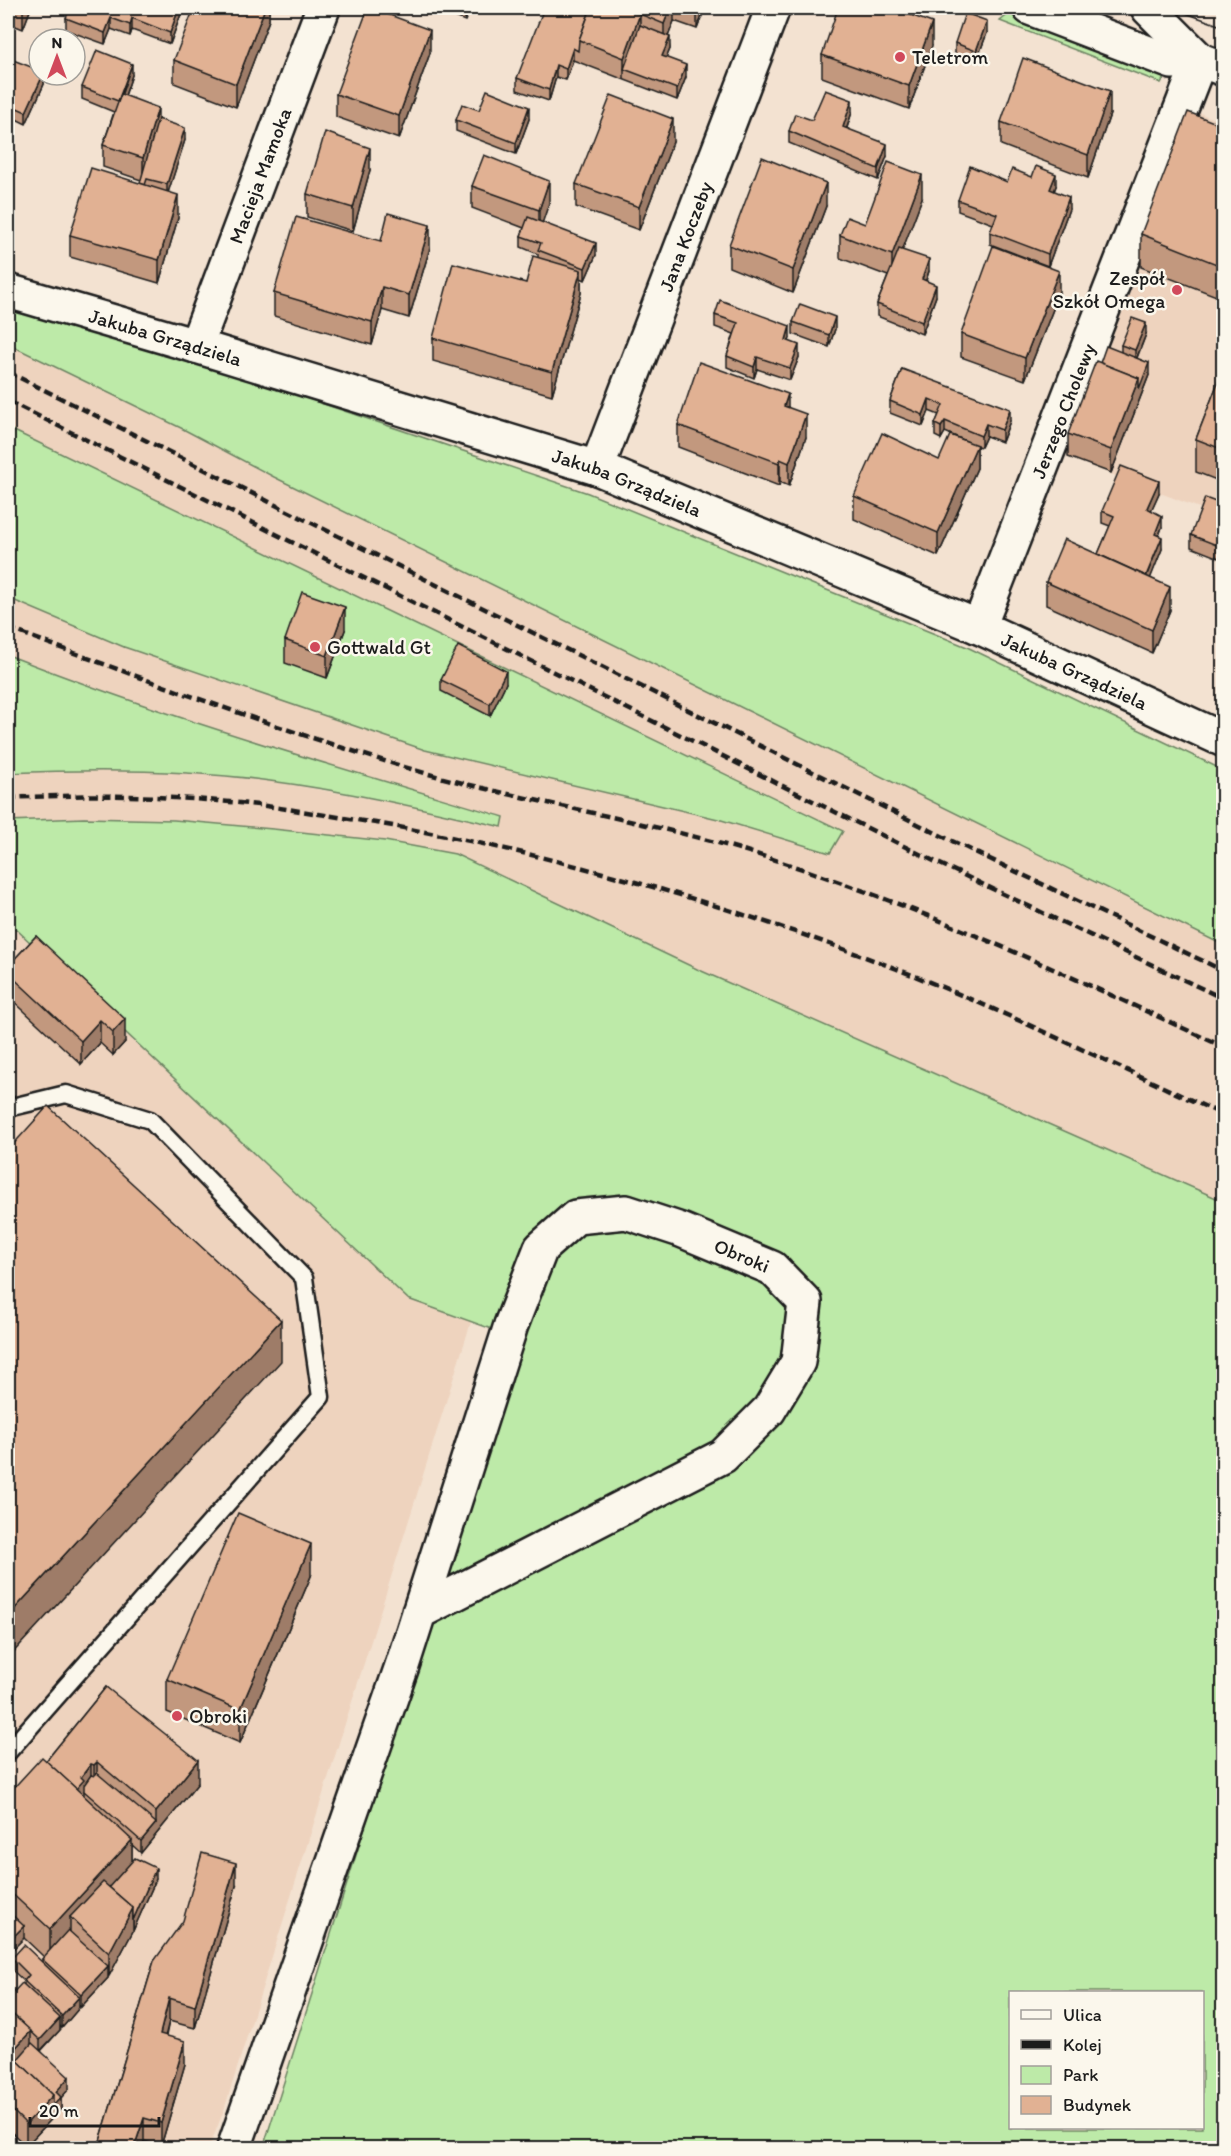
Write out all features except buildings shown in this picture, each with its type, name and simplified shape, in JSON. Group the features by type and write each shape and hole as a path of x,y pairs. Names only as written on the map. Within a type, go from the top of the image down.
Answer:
{"street":[{"name":"Macieja Mamoka","path":"196,346 323,8"},
{"name":"Jana Koczeby","path":"597,468 773,8"},
{"path":"1030,8 1172,62 1212,65"},
{"path":"1149,8 1212,65"},
{"name":"Jerzego Cholewy","path":"979,627 1212,65"},
{"name":"Jakuba Grządziela","path":"8,291 597,468 979,627 1224,740"},
{"name":"Obroki","path":"234,2148 402,1666 419,1612 511,1325 541,1248 576,1217 626,1212 681,1230 772,1268 805,1302 798,1362 769,1410 723,1456 419,1612"}],"lane":[{"path":"8,1108 66,1094 150,1120 304,1278 321,1396 8,1752"}],"shaded area":[{"name":"Zespół Szkół Omega","path":"1200,113 1223,123 1223,517 1066,457"},
{"path":"8,344 1223,945 1223,1201 697,969 455,854 385,841 174,820 84,818 8,821 8,773 72,770 174,772 270,781 407,805 502,827 504,817 285,752 77,683 8,655"},
{"name":"Obroki","path":"15,929 408,1299 471,1322 224,2110 209,2148 8,2148 8,930"}],"green space":[{"path":"1010,13 1167,73 1161,83 1000,21"},
{"path":"8,306 208,365 588,493 967,647 1223,770 1223,945 8,344"},
{"path":"8,428 843,831 830,853 718,819 425,750 124,647 8,598"},
{"path":"8,655 192,721 504,817 502,827 357,795 237,777 139,771 8,773"},
{"path":"84,818 174,820 385,841 455,854 697,969 1223,1201 1223,2148 263,2148 520,1339 408,1299 16,929 8,930 8,821"}],"tram line":[{"path":"1172,8 1224,27"}],"railway":[{"path":"8,372 950,840 1224,971"},
{"path":"8,401 938,863 1224,999"},
{"path":"8,628 258,720 411,769 685,834 775,860 946,923 1224,1047"},
{"path":"8,798 139,796 258,805 376,823 575,866 705,902 897,969 1021,1021 1224,1115"}],"place":[{"name":"Teletrom","path":"900,57"},
{"name":"Zespół Szkół Omega","path":"1177,290"},
{"name":"Gottwald Gt","path":"315,647"},
{"name":"Obroki","path":"177,1716"}]}
